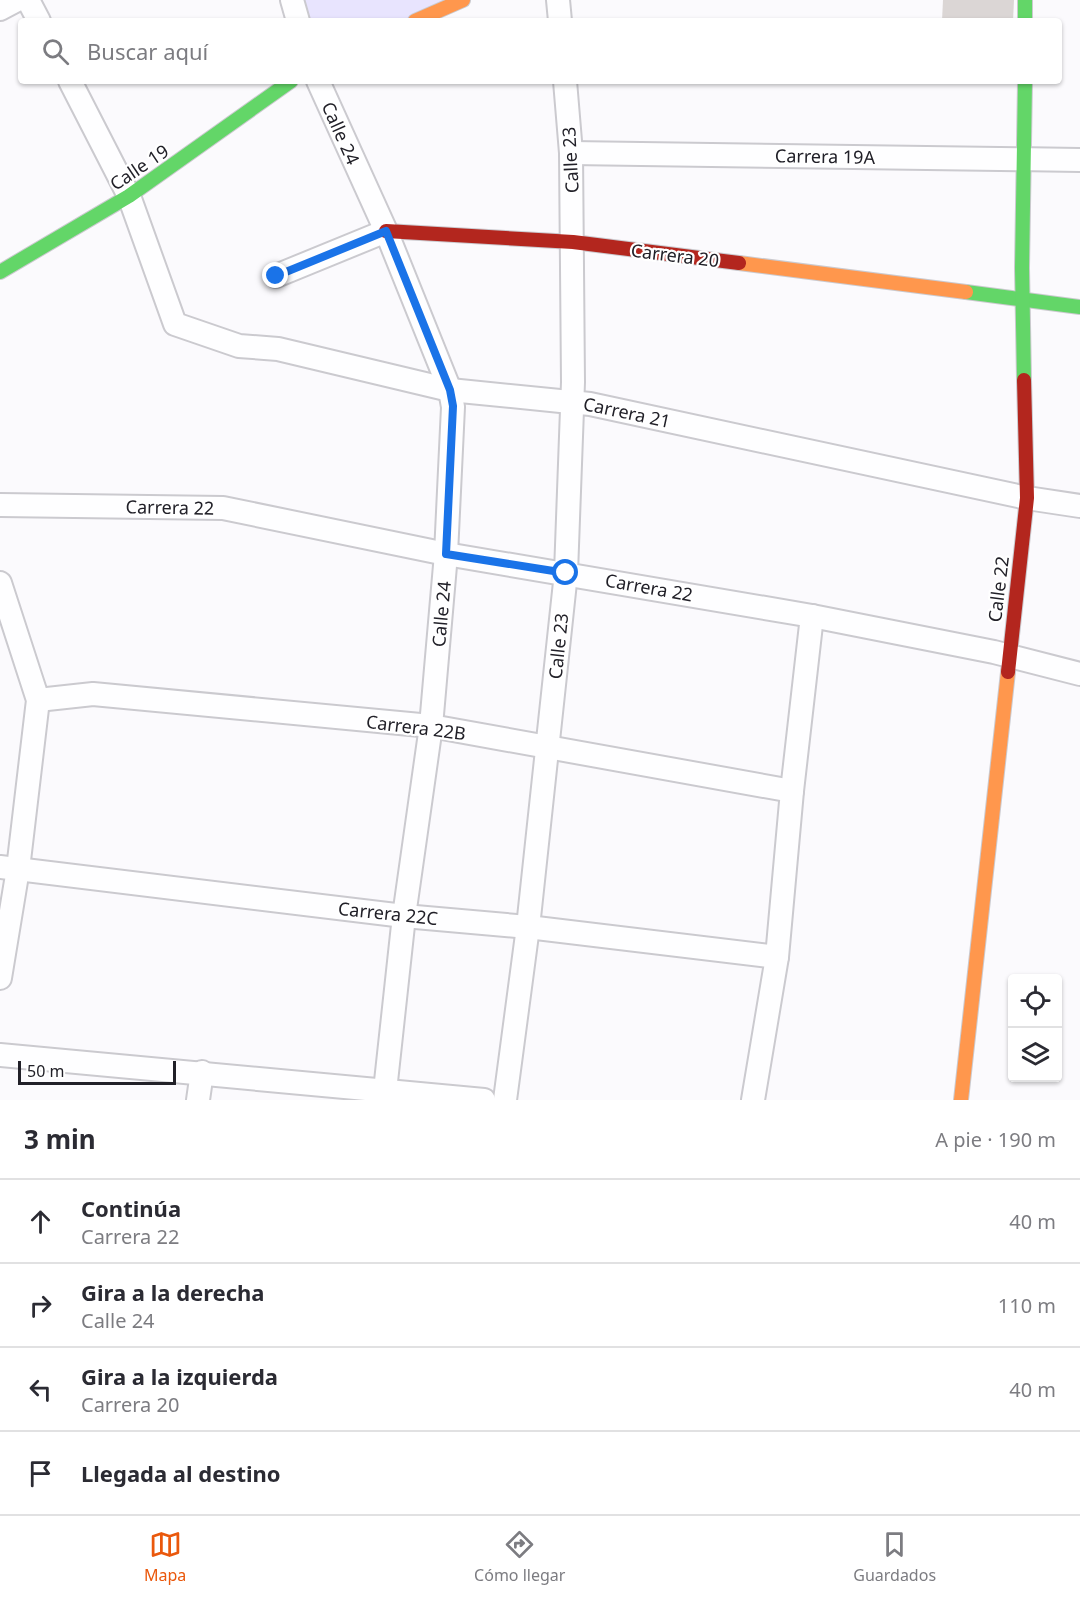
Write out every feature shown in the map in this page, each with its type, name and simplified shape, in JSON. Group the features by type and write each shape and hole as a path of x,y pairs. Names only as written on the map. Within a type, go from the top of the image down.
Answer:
{"street":[{"path":"0,9 17,0"},
{"path":"28,0 37,18"},
{"path":"292,0 297,18"},
{"path":"422,18 463,0"},
{"path":"558,0 560,18"},
{"path":"1025,0 1025,18"},
{"path":"72,84 129,196"},
{"name":"Calle 19","path":"0,272 129,196 287,84"},
{"name":"Calle 24","path":"319,84 386,231 450,390 453,406 446,554 431,726 404,916 384,1095"},
{"name":"Calle 23","path":"505,1100 528,927 566,573 573,401 573,242 571,153 565,84"},
{"name":"Calle 22","path":"961,1100 1027,498 1024,300 1025,84"},
{"name":"Carrera 19A","path":"571,153 1080,160"},
{"name":"Carrera 21","path":"129,196 175,324 239,346 278,350 450,390 573,401 1027,498 1080,506"},
{"name":"Carrera 20","path":"276,276 386,231 573,242 1080,307"},
{"name":"Carrera 22","path":"0,505 223,508 446,554 812,616 1008,655 1080,674"},
{"path":"0,583 38,700 9,868 0,978"},
{"path":"753,1100 777,957 792,791 812,616"},
{"name":"Carrera 22B","path":"38,700 93,694 431,726 792,791"},
{"name":"Carrera 22C","path":"9,868 404,916 528,927 777,957"},
{"path":"0,1055 202,1072 384,1095 484,1100"},
{"path":"198,1100 202,1072"}],"shaded area":[{"path":"292,0 449,0 408,18 297,18"}],"building":[{"path":"943,0 1014,0 1013,18 942,18"}],"traffic: fast":[{"path":"1025,0 1025,18"},
{"path":"0,272 129,196 287,84"},
{"path":"1024,380 1022,268 1025,84"},
{"path":"966,292 1080,307"}],"traffic: slow":[{"path":"422,18 463,0"},
{"path":"739,263 966,292"},
{"path":"961,1100 1008,672"}],"traffic: jam":[{"path":"386,231 573,242 739,263"},
{"path":"1008,672 1027,498 1024,380"}],"route":[{"path":"276,276 386,231 450,390 453,406 446,554 566,573"}]}
